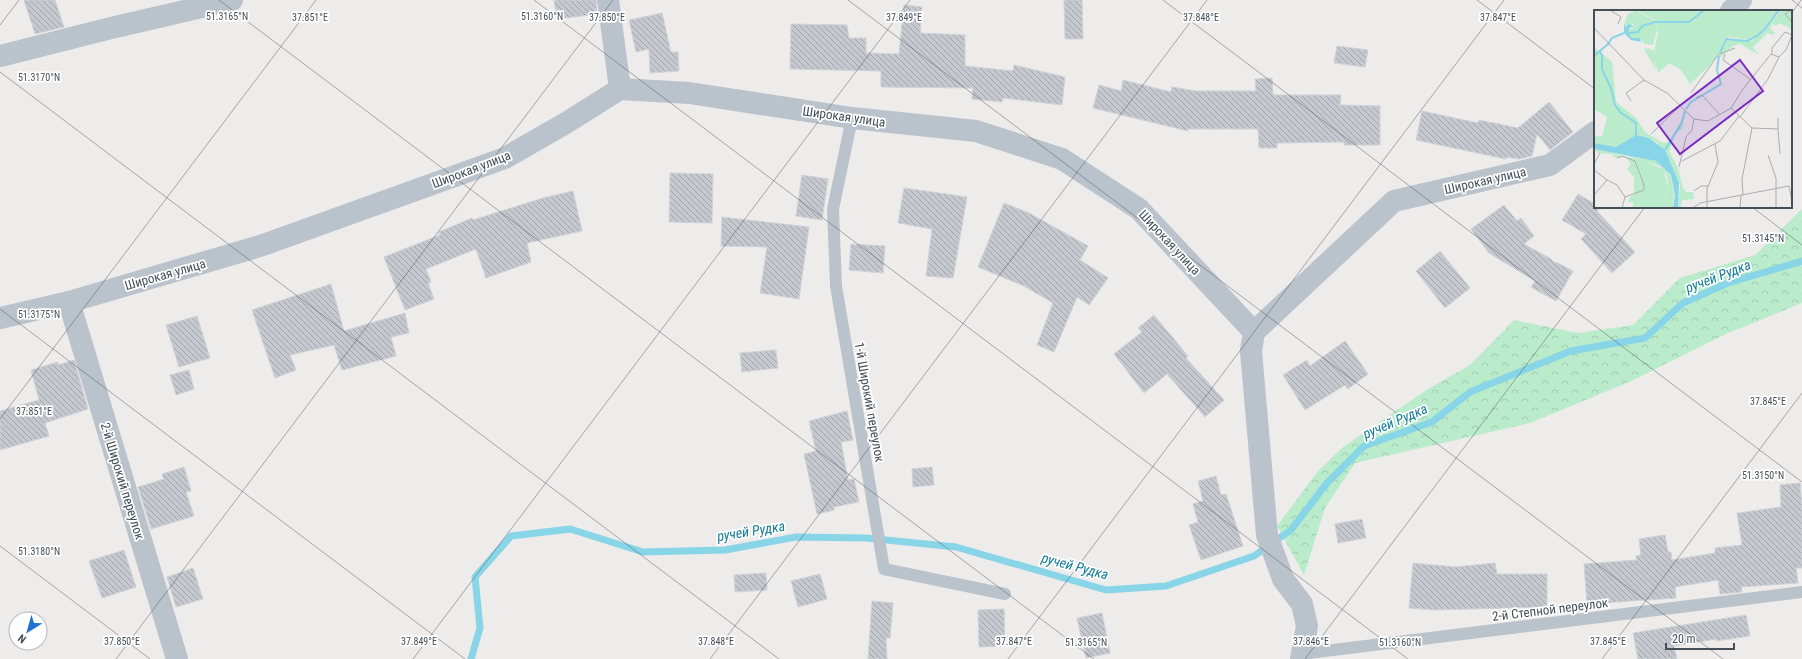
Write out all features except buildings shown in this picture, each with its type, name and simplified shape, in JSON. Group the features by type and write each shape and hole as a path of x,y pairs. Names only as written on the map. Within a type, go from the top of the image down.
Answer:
{"street":[{"path":"0,56 232,0"},
{"path":"608,0 620,89"},
{"path":"1731,10 1741,0"},
{"name":"Широкая улица","path":"0,318 69,302 260,246 505,158 566,123 620,89 689,93 852,118 976,131 1062,159 1139,209 1254,332 1394,201 1550,165 1594,133"},
{"name":"2-й Широкий переулок","path":"69,302 177,659"},
{"path":"1254,332 1251,351 1270,544 1283,579 1302,604 1307,626 1301,656"}],"lane":[{"name":"1-й Широкий переулок","path":"852,118 833,209 836,286 884,568 1005,594"},
{"name":"2-й Степной переулок","path":"1301,656 1802,592"}],"green space":[{"path":"1802,209 1802,303 1726,334 1629,382 1530,423 1355,463 1325,508 1304,575 1277,526 1318,471 1343,447 1428,389 1470,365 1514,320 1578,333 1633,325 1680,278 1755,255"}],"waterway":[{"name":"ручей Рудка","path":"471,659 480,628 475,577 511,536 570,529 643,552 725,550 796,537 866,538 956,547 1106,590 1166,586 1254,556 1291,530 1327,483 1364,446 1432,422 1470,392 1571,351 1645,338 1683,303 1728,283 1802,261"}]}
